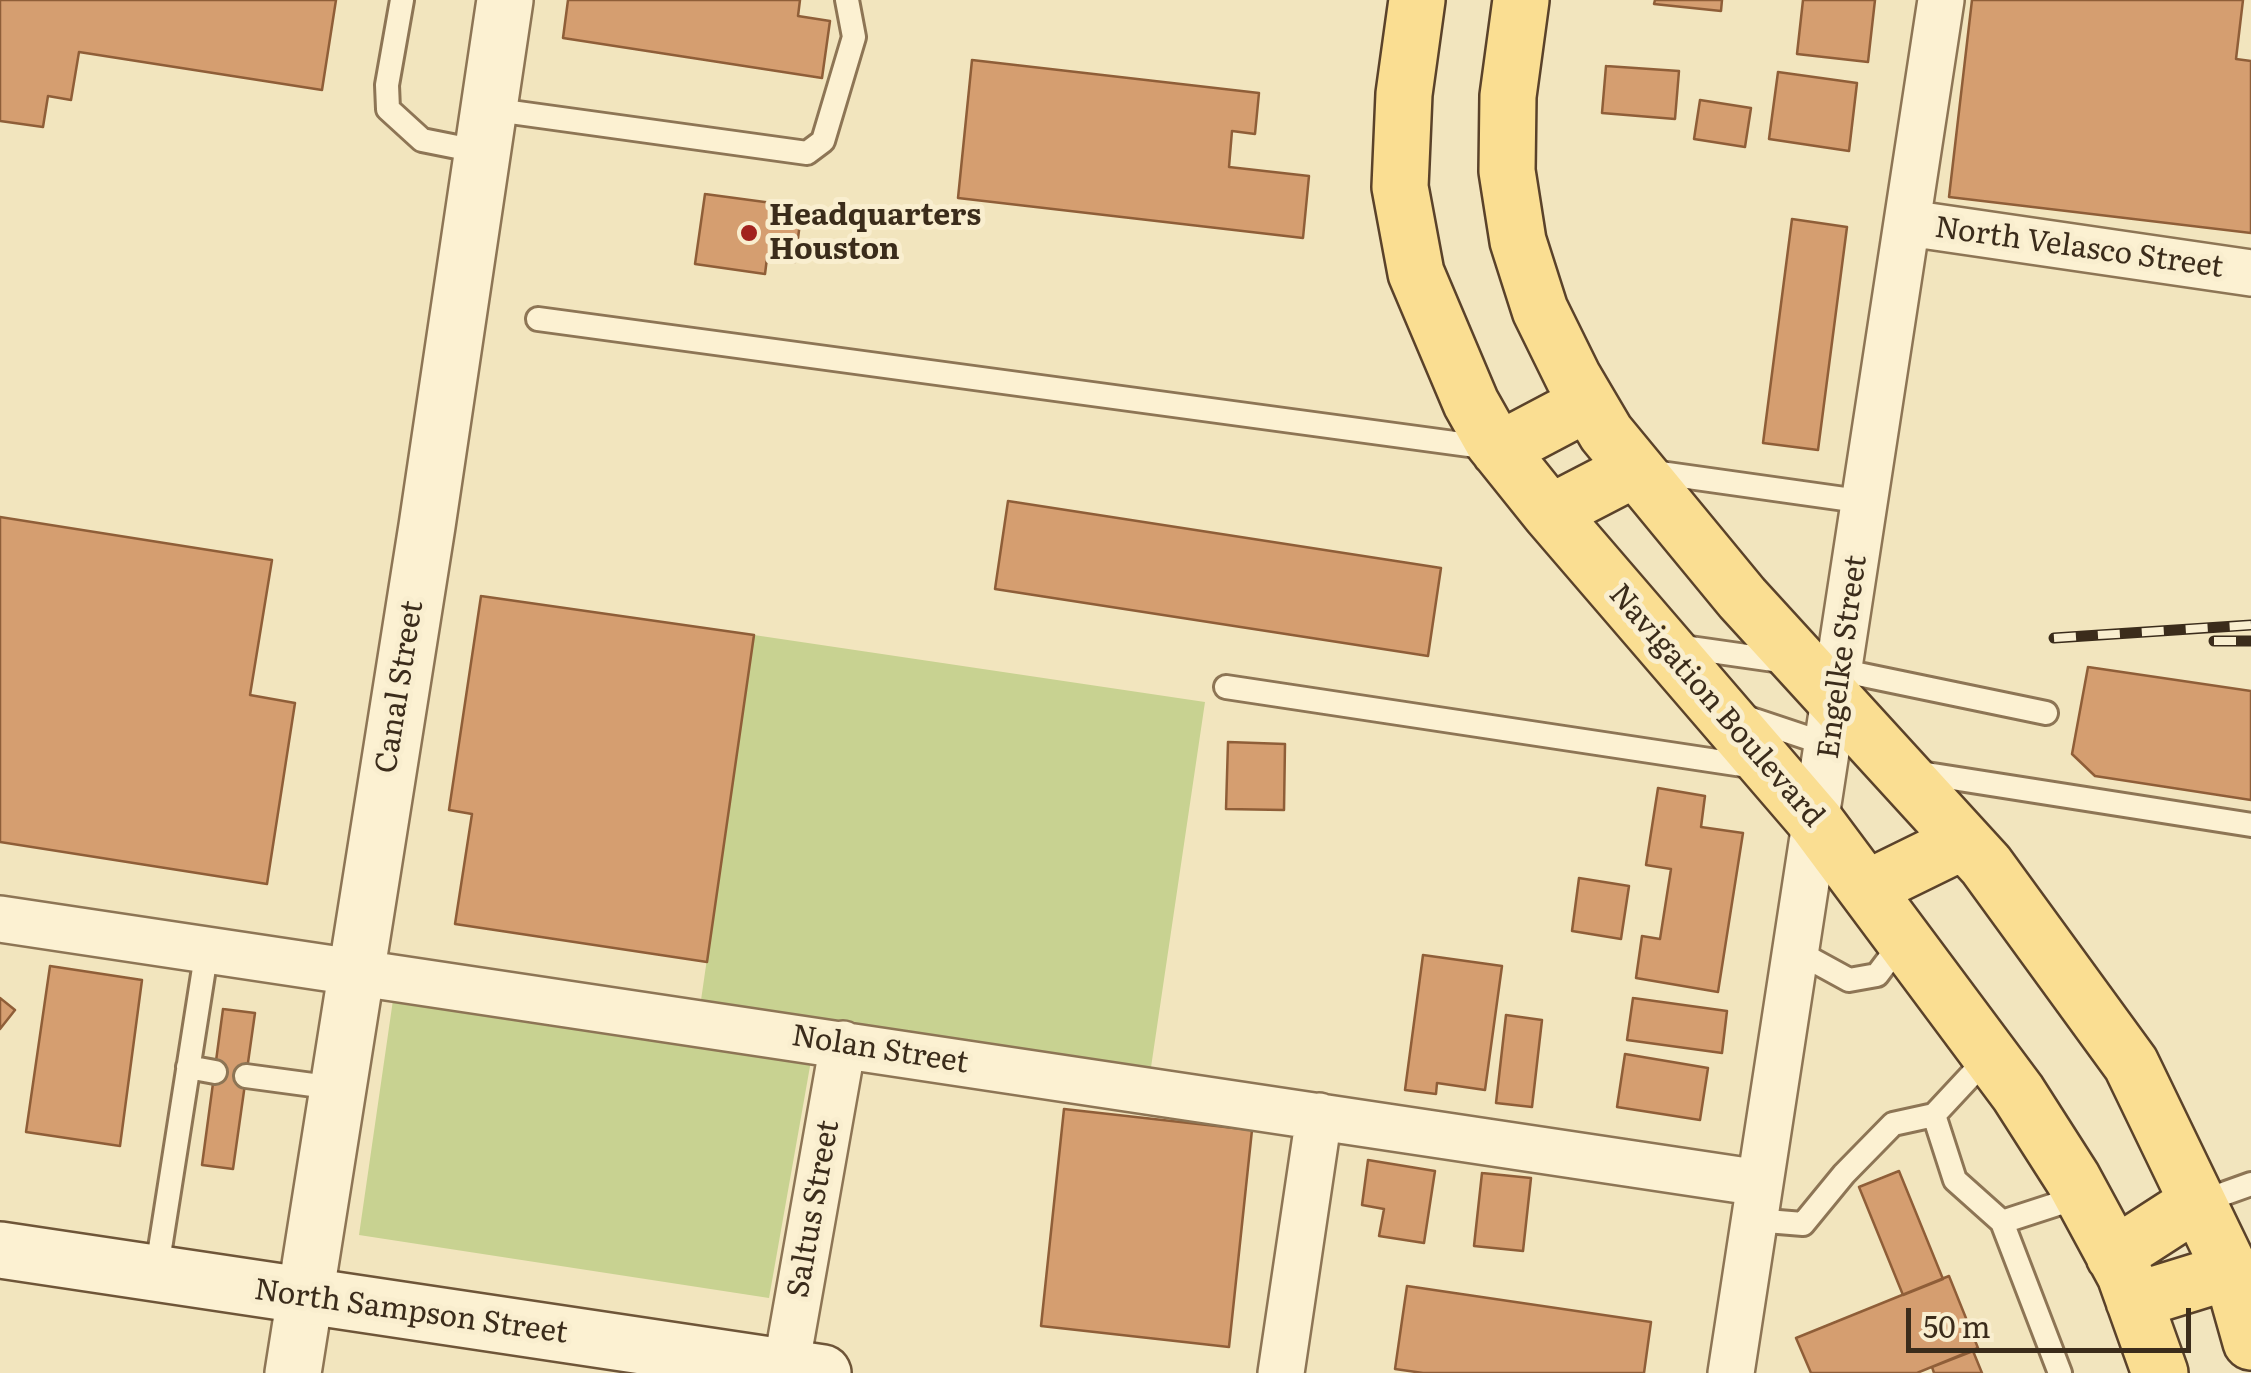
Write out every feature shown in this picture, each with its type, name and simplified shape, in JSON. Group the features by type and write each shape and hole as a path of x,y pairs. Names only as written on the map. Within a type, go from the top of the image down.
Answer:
{"main road":[{"name":"Navigation Boulevard","path":"1417,0 1404,94 1400,186 1416,273 1471,403 1499,450 1550,513 1816,822 1991,1055 2082,1196 2124,1278 2160,1373"},
{"path":"1521,0 1508,96 1507,170 1518,242 1540,310 1588,403 1635,469 1827,695 1964,840 2130,1064 2196,1204 2241,1270 2251,1342"},
{"path":"1499,450 1588,403"},
{"path":"1550,513 1635,469"},
{"path":"1866,889 1964,840"},
{"path":"2124,1278 2196,1204"},
{"path":"2124,1278 2241,1270"}],"street":[{"name":"Canal Street","path":"293,1373 427,526 505,0"},
{"name":"Engelke Street","path":"1731,1373 1816,822 1827,695 1866,502 1942,0"},
{"name":"North Velasco Street","path":"1908,223 2251,273"},
{"name":"Nolan Street","path":"0,918 1319,1116 1757,1202"},
{"name":"Saltus Street","path":"798,1371 843,1044"},
{"path":"1282,1373 1319,1116"},
{"name":"North Sampson Street","path":"0,1250 798,1371"}],"lane":[{"path":"402,0 387,86 388,110 422,140 485,130 806,154 823,140 854,38 847,0"},
{"path":"538,319 1499,450"},
{"path":"1635,469 1866,502"},
{"path":"1663,644 1827,695"},
{"path":"1226,687 1774,770"},
{"path":"1717,707 1827,695 2046,714"},
{"path":"1900,770 2251,825"},
{"path":"1796,951 1849,980 1877,975 1904,939"},
{"path":"156,1274 207,949"},
{"path":"1757,1202 1803,1224 1893,1124 1934,1115 1991,1055"},
{"path":"188,1067 215,1072"},
{"path":"246,1076 336,1088"},
{"path":"1934,1115 1955,1180 2002,1222 2060,1373"},
{"path":"2196,1204 2251,1184"},
{"path":"2002,1222 2082,1196"}],"green space":[{"path":"754,635 1205,702 1150,1074 700,1007"},
{"path":"394,993 812,1055 769,1298 359,1235"}],"building":[{"path":"0,0 336,0 322,90 79,52 71,100 48,96 43,127 0,121"},
{"path":"568,0 800,0 798,16 830,21 822,78 563,38"},
{"path":"1655,0 1722,0 1721,11 1654,4"},
{"path":"1803,0 1875,0 1868,62 1797,54"},
{"path":"1972,0 2243,0 2236,59 2251,61 2251,233 1949,197"},
{"path":"972,60 1259,93 1255,134 1232,131 1229,167 1309,176 1303,238 958,198"},
{"path":"1606,66 1679,71 1675,119 1602,113"},
{"path":"1778,72 1857,83 1849,151 1769,139"},
{"path":"1700,100 1751,108 1745,147 1694,139"},
{"name":"Headquarters Houston","path":"705,194 802,207 795,262 767,258 765,274 695,264"},
{"path":"1792,219 1847,227 1818,450 1763,443"},
{"path":"1008,501 1441,568 1428,656 995,589"},
{"path":"0,517 272,560 250,695 295,703 267,884 0,842"},
{"path":"481,596 754,635 707,962 455,924 472,814 449,810"},
{"path":"2088,667 2251,691 2251,800 2095,776 2072,754"},
{"path":"1228,742 1285,744 1284,810 1226,809"},
{"path":"1658,788 1705,796 1701,827 1743,833 1718,992 1636,978 1642,936 1660,939 1671,869 1646,865"},
{"path":"1579,878 1629,886 1621,939 1572,931"},
{"path":"1423,955 1502,966 1485,1090 1437,1083 1436,1094 1405,1090"},
{"path":"50,966 142,980 120,1146 26,1132"},
{"path":"0,998 15,1010 0,1029"},
{"path":"1633,998 1727,1011 1722,1053 1627,1040"},
{"path":"223,1009 255,1013 233,1169 202,1165"},
{"path":"1506,1015 1542,1020 1532,1107 1496,1103"},
{"path":"1625,1054 1708,1068 1700,1120 1617,1107"},
{"path":"1064,1109 1252,1130 1229,1347 1041,1326"},
{"path":"1368,1160 1435,1171 1424,1243 1379,1236 1384,1209 1362,1205"},
{"path":"1899,1171 1943,1279 1903,1295 1859,1187"},
{"path":"1482,1173 1531,1178 1523,1251 1474,1246"},
{"path":"1949,1276 1978,1348 1917,1373 1811,1373 1796,1338"},
{"path":"1407,1286 1651,1322 1644,1373 1423,1373 1395,1369"},
{"path":"1973,1351 1982,1373 1934,1373 1932,1367"}],"railway":[{"path":"2054,638 2251,625"},
{"path":"2214,641 2251,641"}],"place":[{"name":"Headquarters Houston","path":"749,233"}]}
